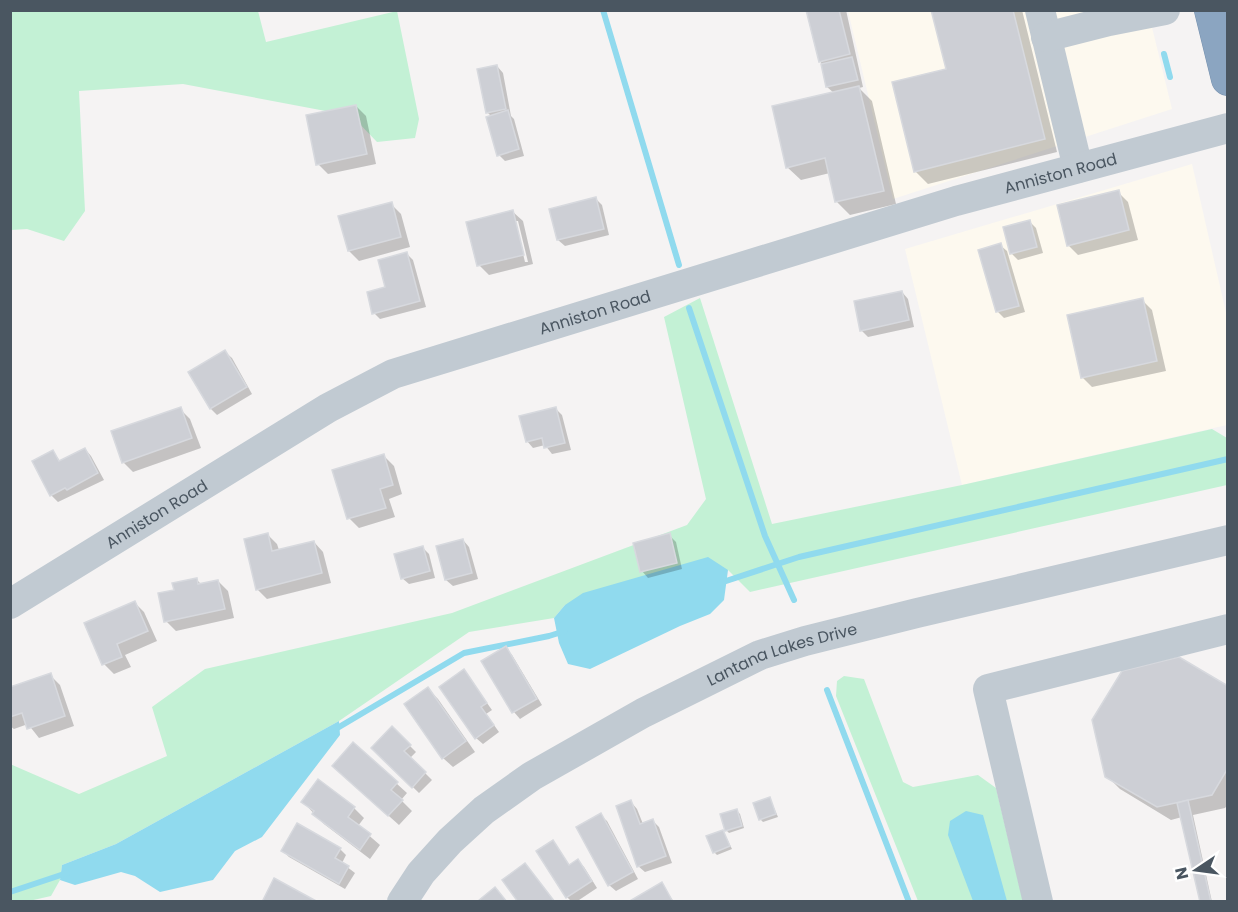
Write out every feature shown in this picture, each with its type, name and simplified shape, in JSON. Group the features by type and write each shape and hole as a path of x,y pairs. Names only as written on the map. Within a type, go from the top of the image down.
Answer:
{"highway":[{"path":"1211,10 1227,79"}],"street":[{"path":"1078,168 1043,24 1109,21 1165,10"},
{"name":"Anniston Road","path":"10,604 328,408 393,374 956,201 1227,128"},
{"name":"Lantana Lakes Drive","path":"402,902 421,873 450,841 484,810 532,777 643,713 760,655 805,641 916,613 1227,540"},
{"path":"1038,902 988,689 1227,629"}],"shaded area":[{"path":"848,11 1148,11 1172,109 893,199"},
{"path":"1192,164 1227,317 1227,425 962,485 905,249"}],"green space":[{"path":"11,11 258,11 266,42 397,11 419,119 415,138 377,142 352,116 183,84 79,91 85,211 64,241 27,229 11,230"},
{"path":"700,298 772,524 962,485 1212,429 1227,438 1227,485 750,592 728,570 565,605 554,618 469,632 339,721 116,844 62,865 60,880 51,896 29,901 11,901 10,764 79,794 167,756 152,707 205,669 452,613 687,525 706,499 664,317"},
{"path":"844,676 864,679 903,782 913,787 978,775 996,788 1023,901 918,901 836,696 837,681"}],"water":[{"path":"708,557 728,570 724,600 710,614 590,669 568,664 559,643 554,618 565,605 583,593"},
{"path":"339,721 340,735 262,837 235,851 213,880 160,892 135,876 121,872 75,885 60,880 62,865 116,844"},
{"path":"966,811 983,815 1007,901 973,901 948,835 950,821"}],"building":[{"path":"806,10 839,10 850,54 819,62"},
{"path":"931,10 1013,10 1045,139 914,172 892,82 946,69"},
{"path":"852,57 858,80 826,87 821,64"},
{"path":"497,65 506,109 486,113 477,69"},
{"path":"859,86 884,191 835,202 825,158 786,168 772,106"},
{"path":"356,105 367,154 316,165 306,115"},
{"path":"508,110 519,149 497,156 486,117"},
{"path":"1119,190 1129,230 1067,246 1057,205"},
{"path":"596,197 604,229 557,240 549,209"},
{"path":"392,202 401,237 348,251 338,216"},
{"path":"513,210 524,255 477,266 466,222"},
{"path":"1030,220 1037,247 1010,254 1003,227"},
{"path":"1001,243 1019,306 996,312 978,250"},
{"path":"407,252 420,301 372,314 367,292 385,287 378,260"},
{"path":"902,291 909,320 860,331 854,301"},
{"path":"1143,298 1157,361 1081,378 1067,315"},
{"path":"225,350 247,387 210,409 188,372"},
{"path":"181,407 192,438 122,463 111,431"},
{"path":"556,407 565,443 544,448 542,438 526,442 519,416"},
{"path":"85,448 98,473 67,490 65,488 50,496 32,461 53,450 59,461"},
{"path":"384,454 393,485 380,489 386,508 347,519 332,470"},
{"path":"268,533 272,551 314,541 322,573 256,590 244,539"},
{"path":"670,533 677,563 640,572 633,543"},
{"path":"463,539 472,573 445,580 436,546"},
{"path":"423,546 430,571 401,579 394,554"},
{"path":"197,578 198,584 218,580 225,609 164,622 158,593 174,590 172,583"},
{"path":"135,601 148,631 117,644 122,657 102,665 84,623"},
{"path":"506,646 537,699 512,713 481,661"},
{"path":"1179,657 1228,686 1228,768 1212,795 1157,807 1105,777 1092,720 1122,671"},
{"path":"464,669 487,703 481,707 494,725 475,739 439,687"},
{"path":"51,673 65,716 27,729 22,713 10,717 10,687"},
{"path":"428,687 466,741 442,759 404,704"},
{"path":"392,726 411,745 404,751 426,772 412,788 371,748"},
{"path":"353,742 398,782 391,790 403,800 388,816 332,766"},
{"path":"318,779 355,807 348,817 371,834 360,850 312,814 314,811 301,802"},
{"path":"770,797 776,814 759,820 753,803"},
{"path":"631,800 640,824 653,819 666,856 637,867 616,806"},
{"path":"1188,800 1211,902 1200,902 1177,803"},
{"path":"737,809 742,826 725,831 720,814"},
{"path":"601,813 633,872 608,886 576,827"},
{"path":"297,823 341,848 335,858 349,866 339,884 281,851"},
{"path":"723,830 730,846 713,853 706,836"},
{"path":"553,840 569,865 578,859 592,881 566,898 536,851"},
{"path":"525,863 555,902 518,902 502,880"},
{"path":"274,878 318,902 262,902"},
{"path":"662,882 673,902 628,902"},
{"path":"495,887 507,902 478,901"}],"waterway":[{"path":"603,10 679,265"},
{"path":"1164,54 1170,77"},
{"path":"689,308 765,536 794,600"},
{"path":"720,583 799,557 1228,459"},
{"path":"334,730 464,653 565,631"},
{"path":"827,690 909,902"},
{"path":"10,892 67,873"}]}
